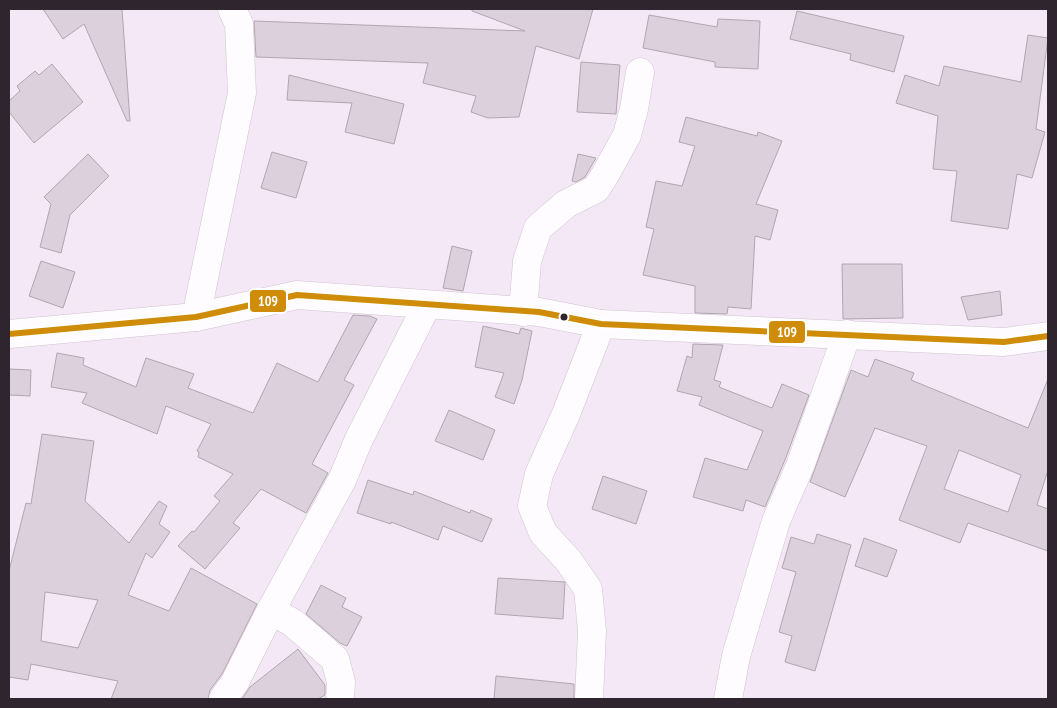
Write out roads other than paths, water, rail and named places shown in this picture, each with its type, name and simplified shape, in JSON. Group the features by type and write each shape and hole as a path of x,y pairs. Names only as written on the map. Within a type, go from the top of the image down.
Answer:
{"street":[{"path":"196,317 242,93 239,24 232,9"},
{"path":"523,312 526,261 538,228 566,204 596,189 605,176 626,135 634,109 640,72"},
{"path":"9,334 196,317 297,295 539,312 602,324 1004,342 1048,336"},
{"path":"223,699 234,682 342,480 359,439 427,305"},
{"path":"588,699 592,631 588,589 568,560 543,533 532,506 538,474 566,414 602,324"},
{"path":"728,699 736,656 776,521 800,466 847,334"},
{"path":"271,610 293,623 335,659 341,682 340,699"}]}
